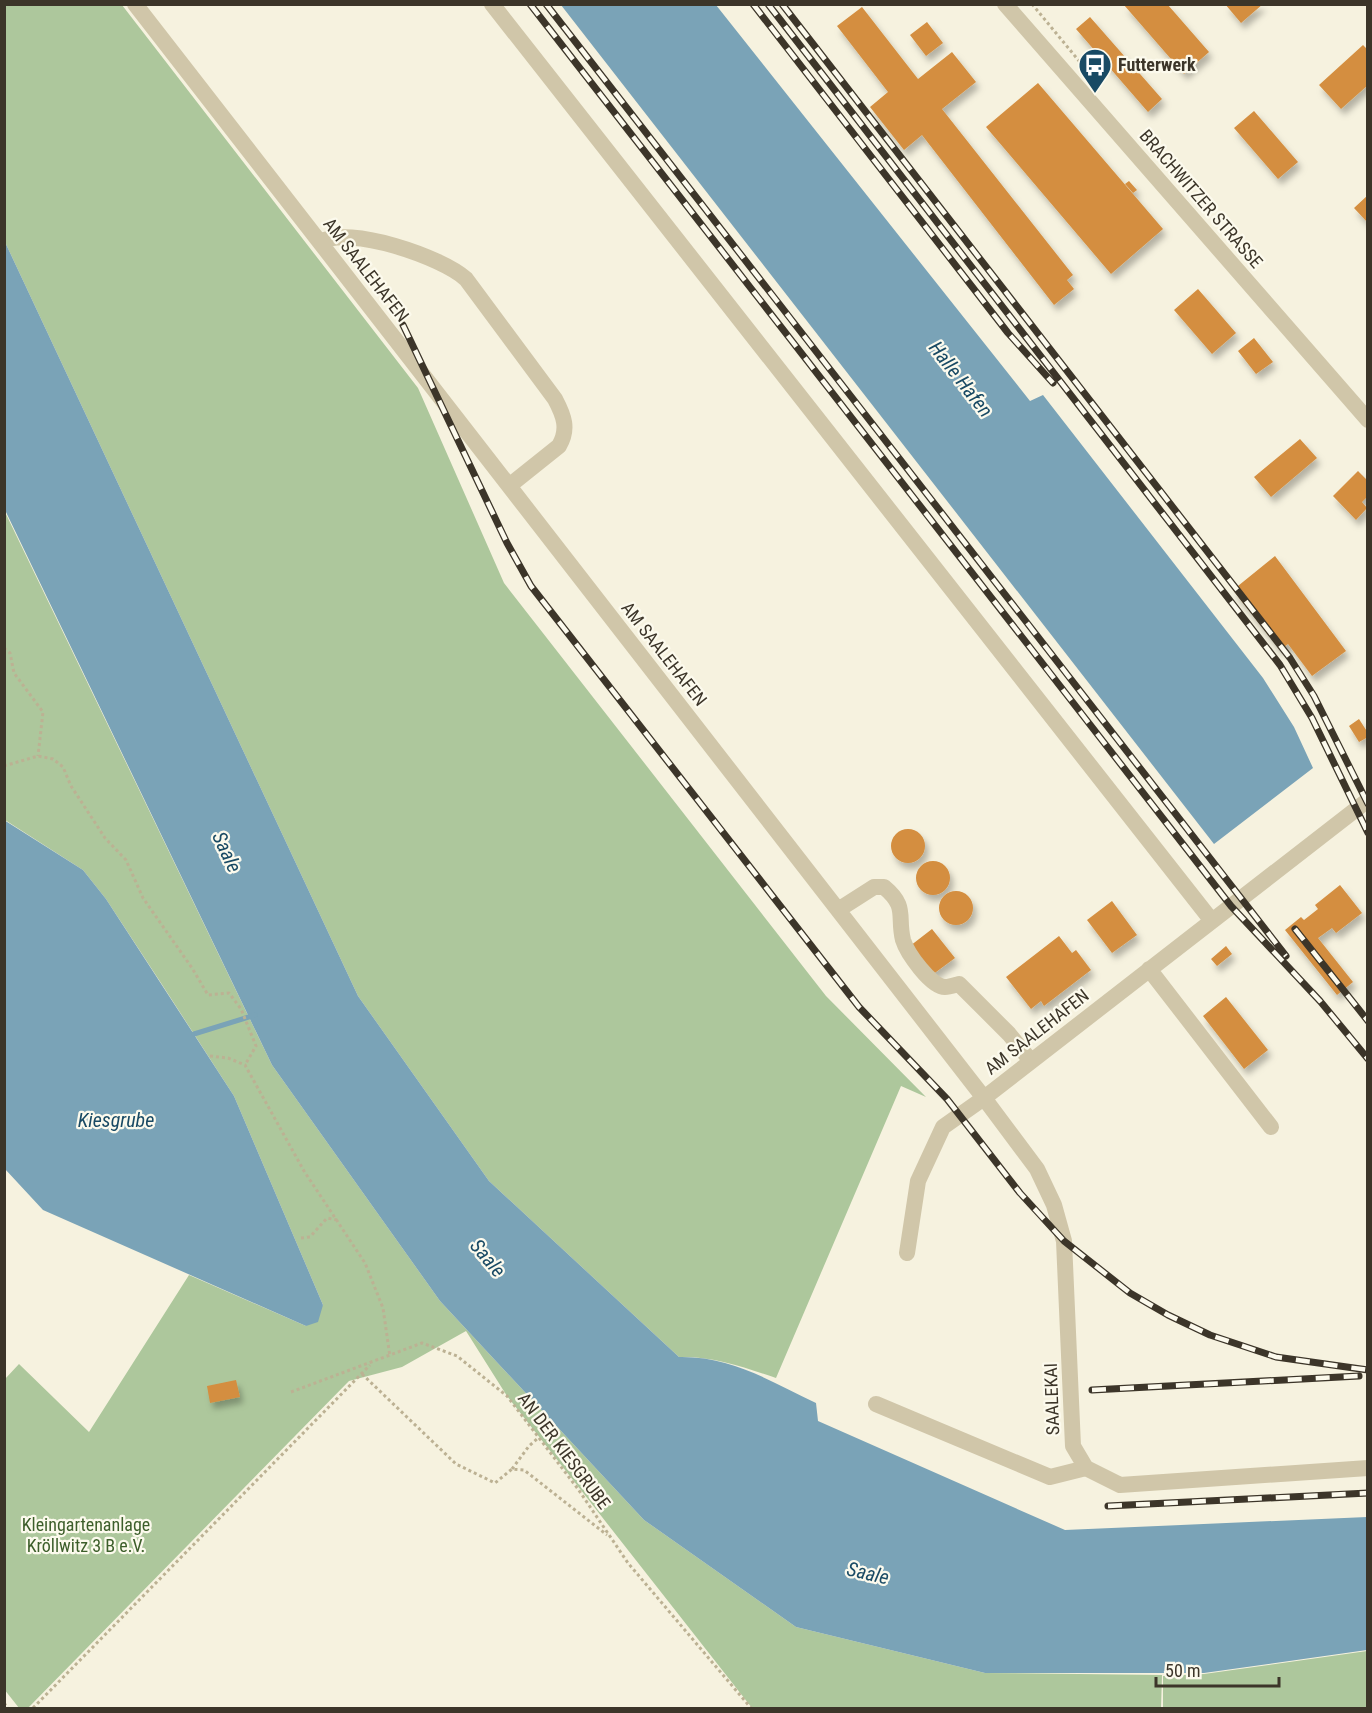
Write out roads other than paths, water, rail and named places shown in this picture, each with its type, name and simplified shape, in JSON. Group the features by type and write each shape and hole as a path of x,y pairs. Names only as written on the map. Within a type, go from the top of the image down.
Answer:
{"street":[{"name":"AM SAALEHAFEN","path":"135,4 984,1098 1368,800"},
{"path":"492,4 1212,921"},
{"name":"BRACHWITZER STRASSE","path":"1005,4 1368,420"},
{"path":"320,242 331,237 346,237 420,253 449,266 465,279 555,399 565,421 563,438 559,446 509,486"},
{"path":"838,910 874,887 884,887 896,896 903,917 903,941 918,965 934,984 945,987 959,984 1009,1034 1031,1061"},
{"path":"1149,969 1271,1127"},
{"path":"907,1253 918,1181 943,1127 984,1098"},
{"name":"SAALEKAI","path":"984,1098 1037,1169 1054,1205 1064,1241 1073,1446 1086,1468"},
{"path":"876,1404 1050,1477 1086,1468 1120,1485 1368,1468"}],"water":[{"name":"Halle Hafen","path":"561,5 716,5 1030,401 1043,395 1263,678 1294,727 1313,768 1214,844"},
{"name":"Saale","path":"5,242 358,996 489,1181 679,1357 716,1361 750,1371 816,1403 818,1421 1065,1530 1367,1517 1367,1650 1204,1673 985,1673 796,1627 644,1520 440,1301 272,1065 5,510"},
{"name":"Kiesgrube","path":"4,820 83,870 106,899 234,1096 323,1305 318,1322 306,1326 43,1210 5,1169"}],"waterway":[{"path":"194,1034 255,1015"}],"railway":[{"path":"530,4 1231,906 1320,1001 1368,1059"},
{"path":"546,4 1286,956"},
{"path":"753,4 1008,333 1053,383"},
{"path":"768,4 1280,665 1312,718 1368,833"},
{"path":"782,4 1290,658 1314,696 1368,804"},
{"path":"403,325 507,543 531,586 859,1007 947,1099 1020,1193 1064,1241 1130,1293 1168,1315 1210,1335 1276,1357 1368,1370"},
{"path":"1295,929 1368,1021"},
{"path":"1092,1390 1359,1376"},
{"path":"1108,1506 1368,1493"}],"place":[{"name":"Futterwerk","path":"1095,94"}],"park label":[{"name":"Kleingartenanlage Kröllwitz 3 B e.V.","path":"86,1535"}]}
